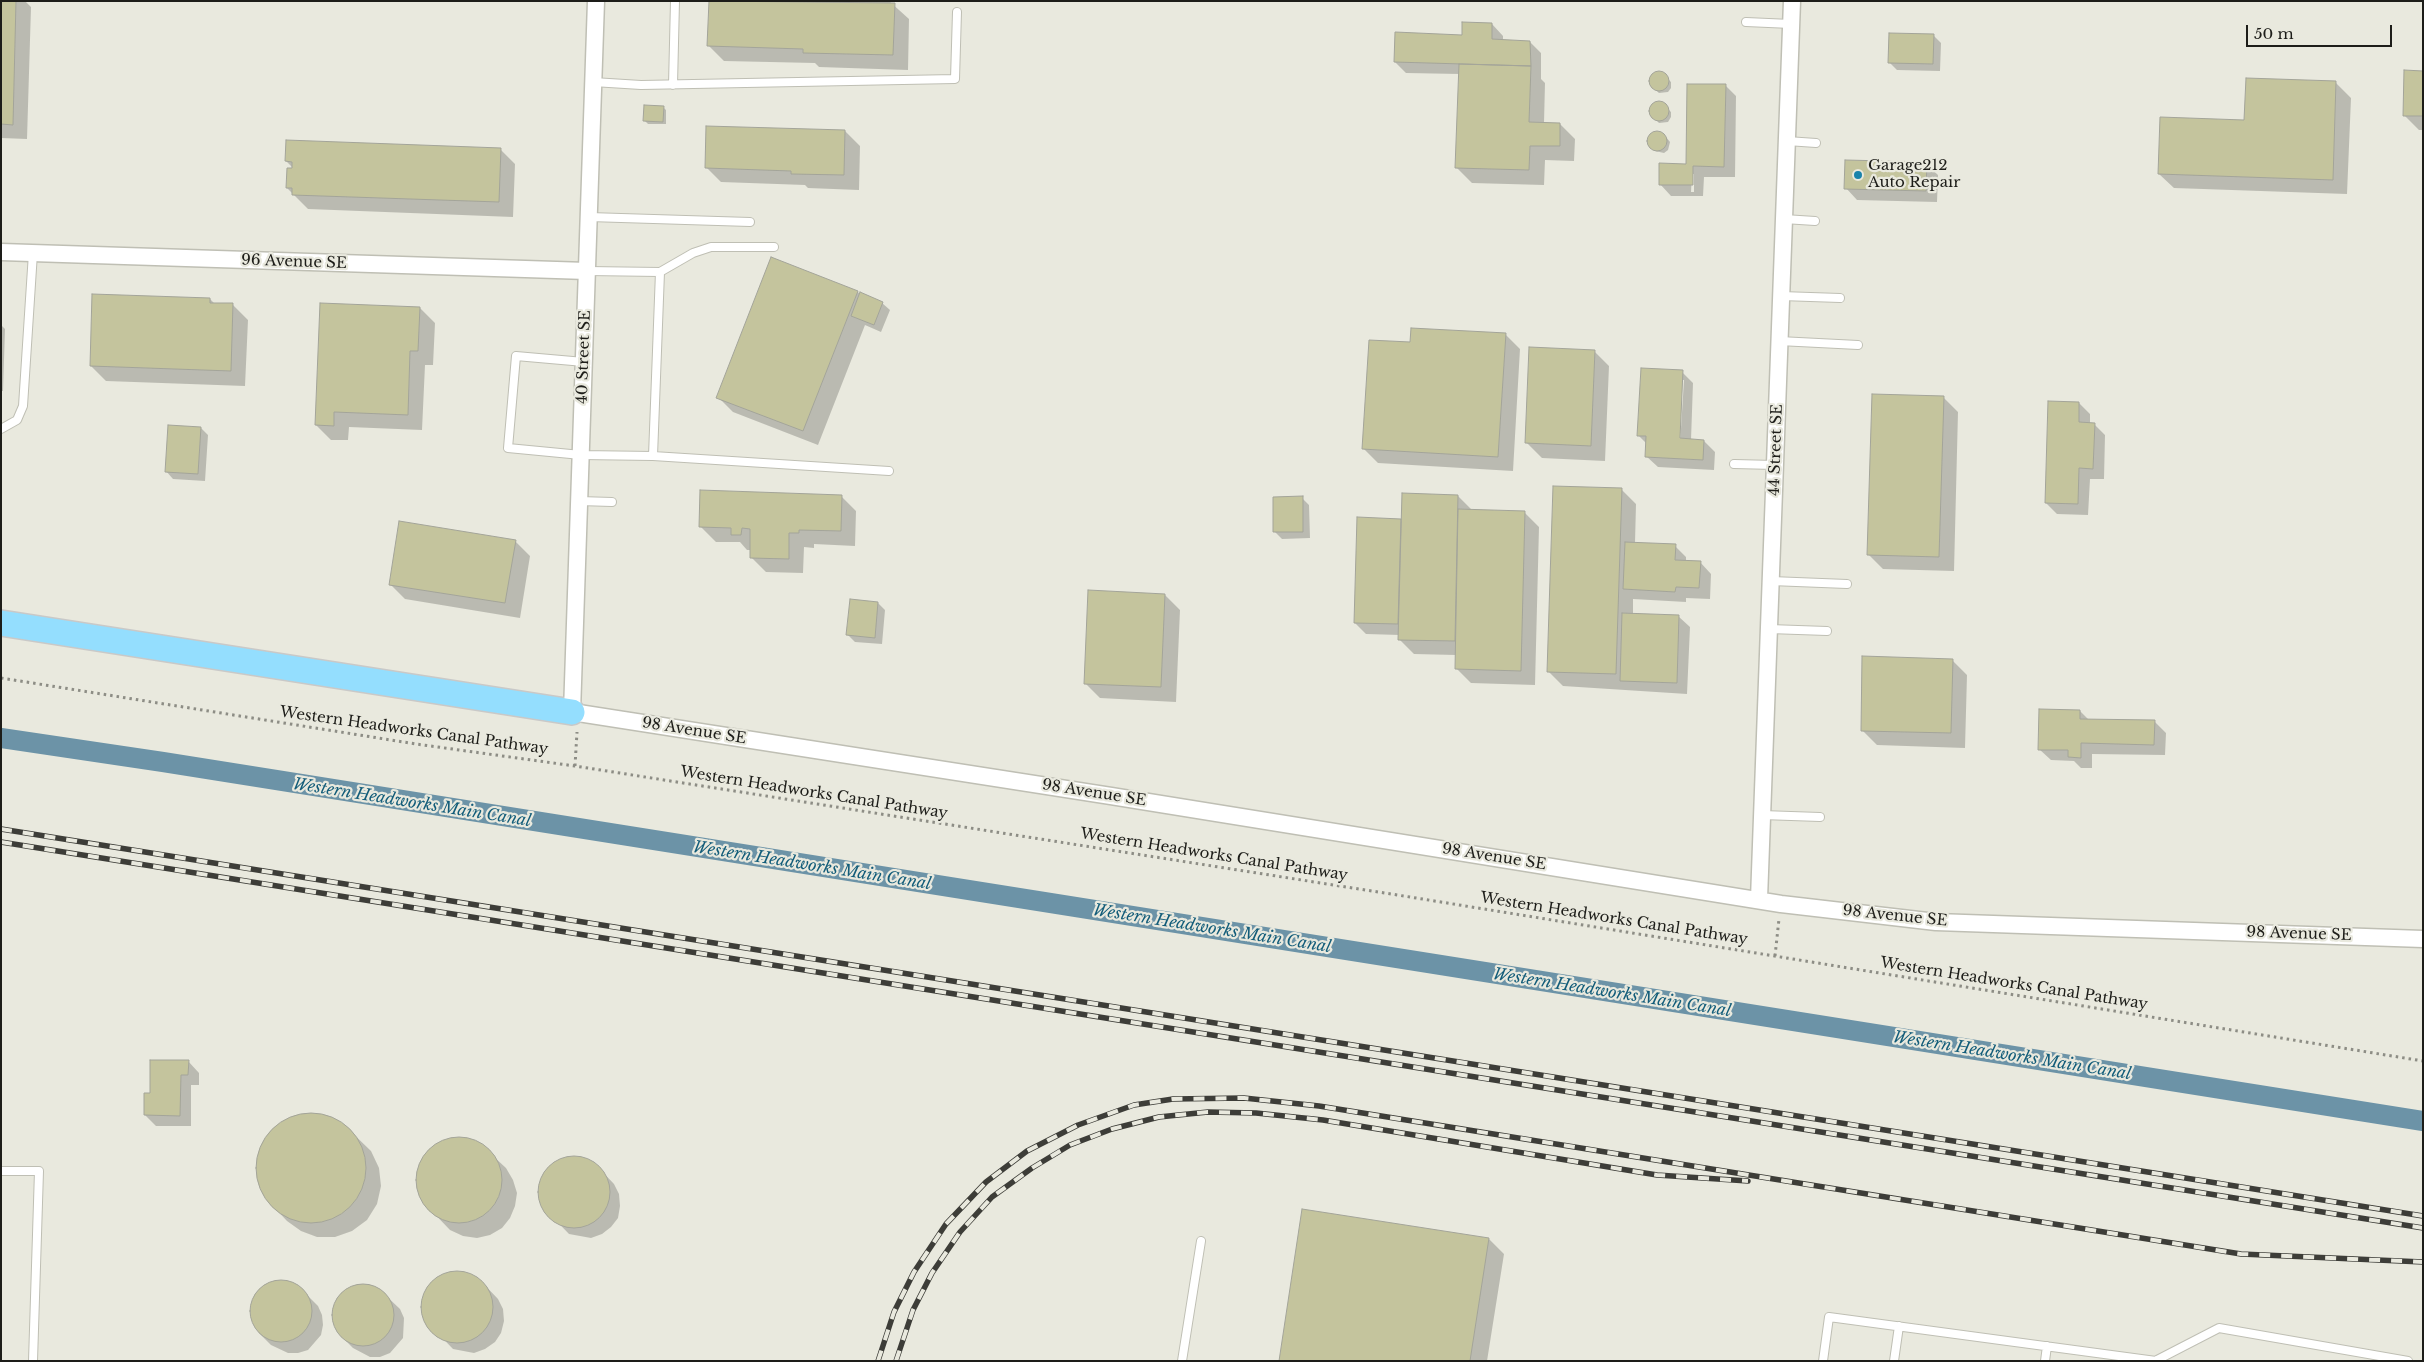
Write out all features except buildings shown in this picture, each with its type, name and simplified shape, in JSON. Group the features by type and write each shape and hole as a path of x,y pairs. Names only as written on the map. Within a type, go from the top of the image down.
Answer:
{"main road":[{"path":"1,622 572,712"}],"street":[{"name":"40 Street SE","path":"572,712 596,1"},
{"name":"44 Street SE","path":"1759,899 1792,1"},
{"name":"96 Avenue SE","path":"1,252 587,271"},
{"name":"98 Avenue SE","path":"572,712 1781,904 1936,922 2423,939"}],"lane":[{"path":"674,85 675,1"},
{"path":"593,82 641,86 955,79 957,12"},
{"path":"1746,22 1791,24"},
{"path":"1787,141 1816,143"},
{"path":"589,217 750,222"},
{"path":"1784,219 1815,221"},
{"path":"587,271 660,272 693,253 711,247 774,247"},
{"path":"1,430 11,426 20,418 23,406 33,253"},
{"path":"653,456 660,272"},
{"path":"1781,296 1840,298"},
{"path":"1780,342 1858,346"},
{"path":"584,362 516,356 508,448 581,454 653,456 889,471"},
{"path":"1734,464 1775,465"},
{"path":"579,501 612,502"},
{"path":"1771,581 1847,584"},
{"path":"1769,629 1827,631"},
{"path":"1762,815 1820,817"},
{"path":"1,1171 39,1171 33,1361"},
{"path":"1182,1361 1201,1241"},
{"path":"1823,1361 1829,1317 2157,1360 2218,1328 2408,1361"},
{"path":"1894,1361 1899,1326"},
{"path":"2045,1361 2047,1346"}],"path":[{"name":"Western Headworks Canal Pathway","path":"1,678 416,744 575,766 1775,956 1935,984 2423,1061"},
{"path":"572,712 578,734 575,766"},
{"path":"1775,956 1781,904"}],"waterway":[{"name":"Western Headworks Main Canal","path":"1,738 163,762 2423,1121"}],"railway":[{"path":"1,829 2423,1216"},
{"path":"1,842 2423,1228"},
{"path":"878,1361 894,1312 914,1272 946,1224 986,1182 1027,1151 1078,1125 1134,1105 1173,1099 1244,1098 1319,1106 2241,1254 2423,1262"},
{"path":"896,1361 913,1310 932,1273 960,1232 992,1197 1032,1168 1070,1145 1112,1129 1159,1117 1208,1112 1256,1113 1323,1120 1657,1175 1748,1181"}],"place":[{"name":"Garage212 Auto Repair","path":"1858,175"}]}
